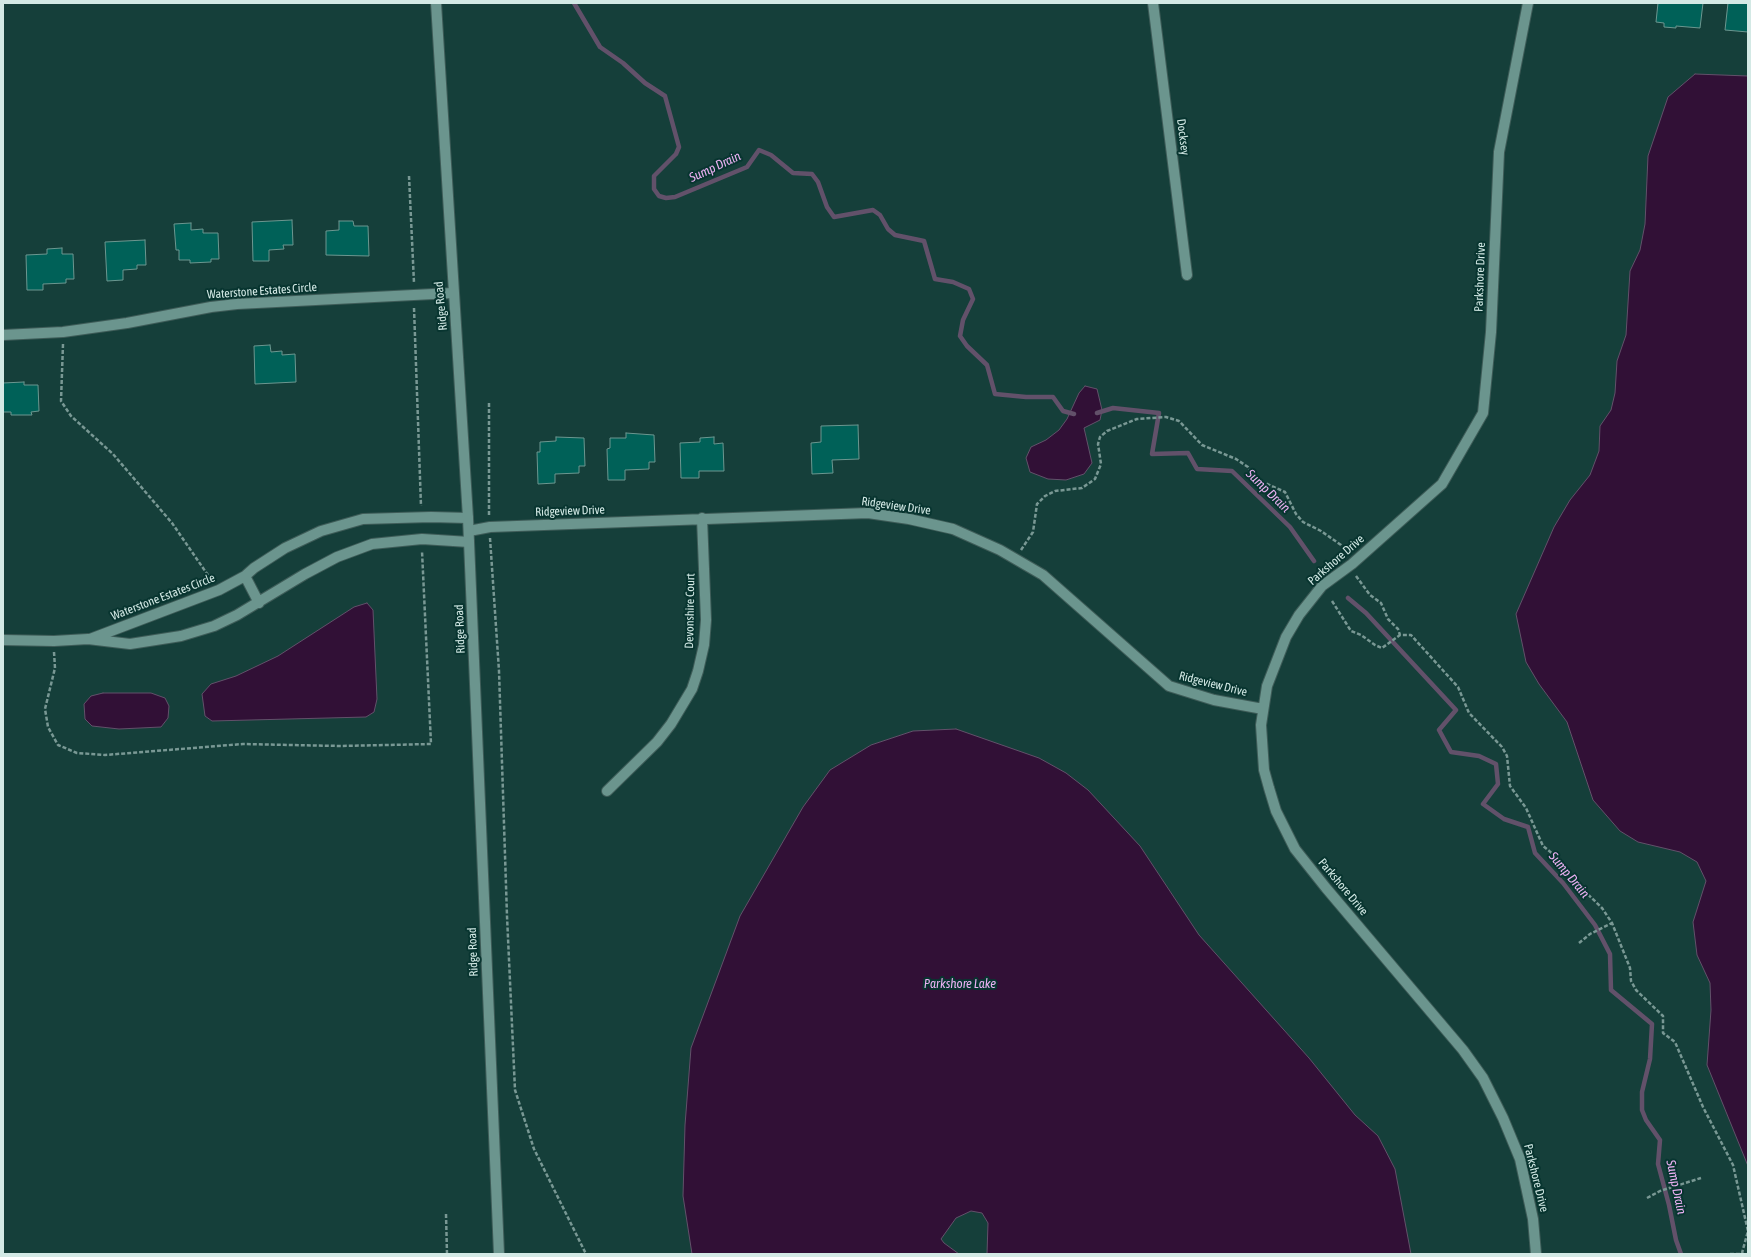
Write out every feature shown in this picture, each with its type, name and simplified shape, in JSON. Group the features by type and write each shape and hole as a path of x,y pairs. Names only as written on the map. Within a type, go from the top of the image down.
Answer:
{"street":[{"name":"Ridge Road","path":"436,3 469,531 499,1254"},
{"name":"Docksey","path":"1153,3 1187,275"},
{"name":"Parkshore Drive","path":"1528,3 1499,152 1491,332 1482,413 1442,484 1352,564 1322,586 1299,615 1286,637 1275,661 1267,686 1263,709 1262,748 1264,770 1276,811 1283,828 1295,849 1326,888 1463,1050 1483,1078 1503,1118 1520,1159 1533,1219 1536,1254"},
{"name":"Waterstone Estates Circle","path":"3,334 64,332 237,304 453,293"},
{"name":"Ridgeview Drive","path":"469,531 490,527 868,513 909,519 953,529 1000,550 1043,575 1169,686 1214,700 1263,709"},
{"name":"Waterstone Estates Circle","path":"88,639 219,590 245,576 254,568 285,548 321,531 363,519 468,518"},
{"name":"Devonshire Court","path":"607,791 657,742 671,724 692,689 702,661 706,620 702,518"},
{"name":"Waterstone Estates Circle","path":"3,640 54,641 88,639 130,644 181,636 214,626 260,603 305,574 337,557 372,544 422,539 469,542"},
{"path":"245,576 260,603"}],"path":[{"path":"409,176 421,518"},
{"path":"64,332 61,401 71,416 113,454 172,523 219,590"},
{"path":"489,403 490,527 499,671 507,916 515,1090 534,1149 586,1254"},
{"path":"1015,558 1033,532 1037,504 1045,496 1055,491 1082,488 1095,478 1101,464 1098,444 1100,437 1107,431 1137,419 1166,417 1179,421 1202,445 1236,458 1248,467 1254,478 1285,492 1296,514 1303,522 1321,531 1341,545 1352,564 1357,578 1370,595 1381,603 1388,619 1398,630 1399,636"},
{"path":"54,641 55,668 45,709 48,727 58,745 77,753 105,755 243,744 341,746 431,744 422,539"},
{"path":"1332,601 1351,631 1361,635 1382,648 1399,636 1411,634 1458,687 1469,713 1502,747 1507,756 1510,786 1526,808 1543,846 1559,859 1570,876 1602,908 1612,923 1630,968 1631,981 1636,990 1663,1016 1663,1033 1675,1042 1703,1107 1733,1165 1748,1231 1743,1253 1730,1254"},
{"path":"1579,942 1590,934 1612,923"},
{"path":"1646,1198 1660,1191 1701,1178"},
{"path":"446,1214 447,1254"}],"water":[{"path":"1695,74 1748,76 1748,1166 1707,1065 1711,1010 1710,983 1697,955 1693,922 1706,881 1697,862 1680,852 1638,842 1620,831 1593,800 1567,722 1539,684 1526,662 1516,614 1554,527 1570,500 1590,475 1599,451 1600,426 1611,410 1615,393 1617,361 1626,335 1630,271 1640,250 1645,224 1648,156 1668,97"},
{"path":"1085,386 1097,389 1102,410 1100,420 1084,428 1092,463 1084,474 1066,480 1048,479 1030,472 1026,458 1031,447 1046,440 1059,430 1067,419 1079,393"},
{"path":"367,603 373,610 377,699 374,712 366,717 212,721 205,716 202,694 211,684 236,676 278,656 354,607"},
{"path":"103,693 151,693 165,698 169,706 168,718 161,727 119,729 92,726 85,719 84,704 91,696"},
{"name":"Parkshore Lake","path":"956,729 1039,758 1066,773 1088,790 1140,846 1199,935 1309,1058 1355,1115 1378,1136 1395,1169 1411,1254 987,1254 988,1223 982,1213 971,1211 956,1218 941,1239 959,1254 692,1254 683,1196 685,1125 691,1048 740,916 803,807 830,770 871,745 913,731"}],"building":[{"path":"1658,3 1703,3 1700,28 1676,26 1676,28 1664,27 1664,23 1656,22"},
{"path":"1728,3 1748,3 1748,32 1725,30"},
{"path":"292,220 293,245 283,245 284,249 269,250 269,261 253,261 252,222"},
{"path":"339,221 353,221 354,226 368,226 369,256 326,255 326,231 339,230"},
{"path":"191,223 191,230 203,229 203,233 218,233 219,259 211,259 211,262 190,263 190,260 179,260 179,250 176,250 174,224"},
{"path":"145,240 146,265 137,265 137,269 123,270 123,280 107,281 105,242"},
{"path":"62,248 62,254 73,254 74,279 66,279 66,283 43,284 43,290 27,290 26,255 47,254 47,249"},
{"path":"270,345 271,352 282,351 282,355 295,354 296,382 255,384 254,346"},
{"path":"24,382 24,385 38,385 39,411 31,412 32,415 11,415 11,412 3,412 3,383"},
{"path":"858,425 859,459 832,460 833,473 812,474 811,443 821,442 821,426"},
{"path":"626,433 654,435 655,462 649,462 649,469 625,470 625,480 608,480 607,449 610,448 610,438 626,438"},
{"path":"556,437 584,438 585,466 579,466 579,473 555,474 555,483 538,484 537,452 540,452 540,442 556,441"},
{"path":"714,437 714,444 723,443 724,471 699,471 699,478 681,478 680,443 700,442 700,438"}],"waterway":[{"name":"Sump Drain","path":"574,3 600,47 623,63 645,83 665,96 679,147 676,154 654,176 654,189 659,196 666,198 675,197 747,167 759,150 771,155 793,173 812,174 818,182 827,207 834,217 873,210 880,215 888,229 895,235 924,241 935,279 953,282 969,289 973,299 963,320 960,336 967,346 987,365 995,394 1026,397 1053,397 1063,411 1074,414"},
{"name":"Sump Drain","path":"1097,413 1113,408 1159,413 1152,454 1188,453 1197,469 1232,471 1290,527 1314,561"},
{"name":"Sump Drain","path":"1348,598 1366,613 1456,710 1439,730 1451,752 1479,756 1496,764 1498,784 1483,804 1504,819 1528,827 1535,853 1563,883 1595,925 1610,954 1611,990 1652,1024 1650,1059 1642,1092 1642,1110 1646,1120 1660,1140 1658,1164 1669,1205 1676,1240 1681,1254"}]}
